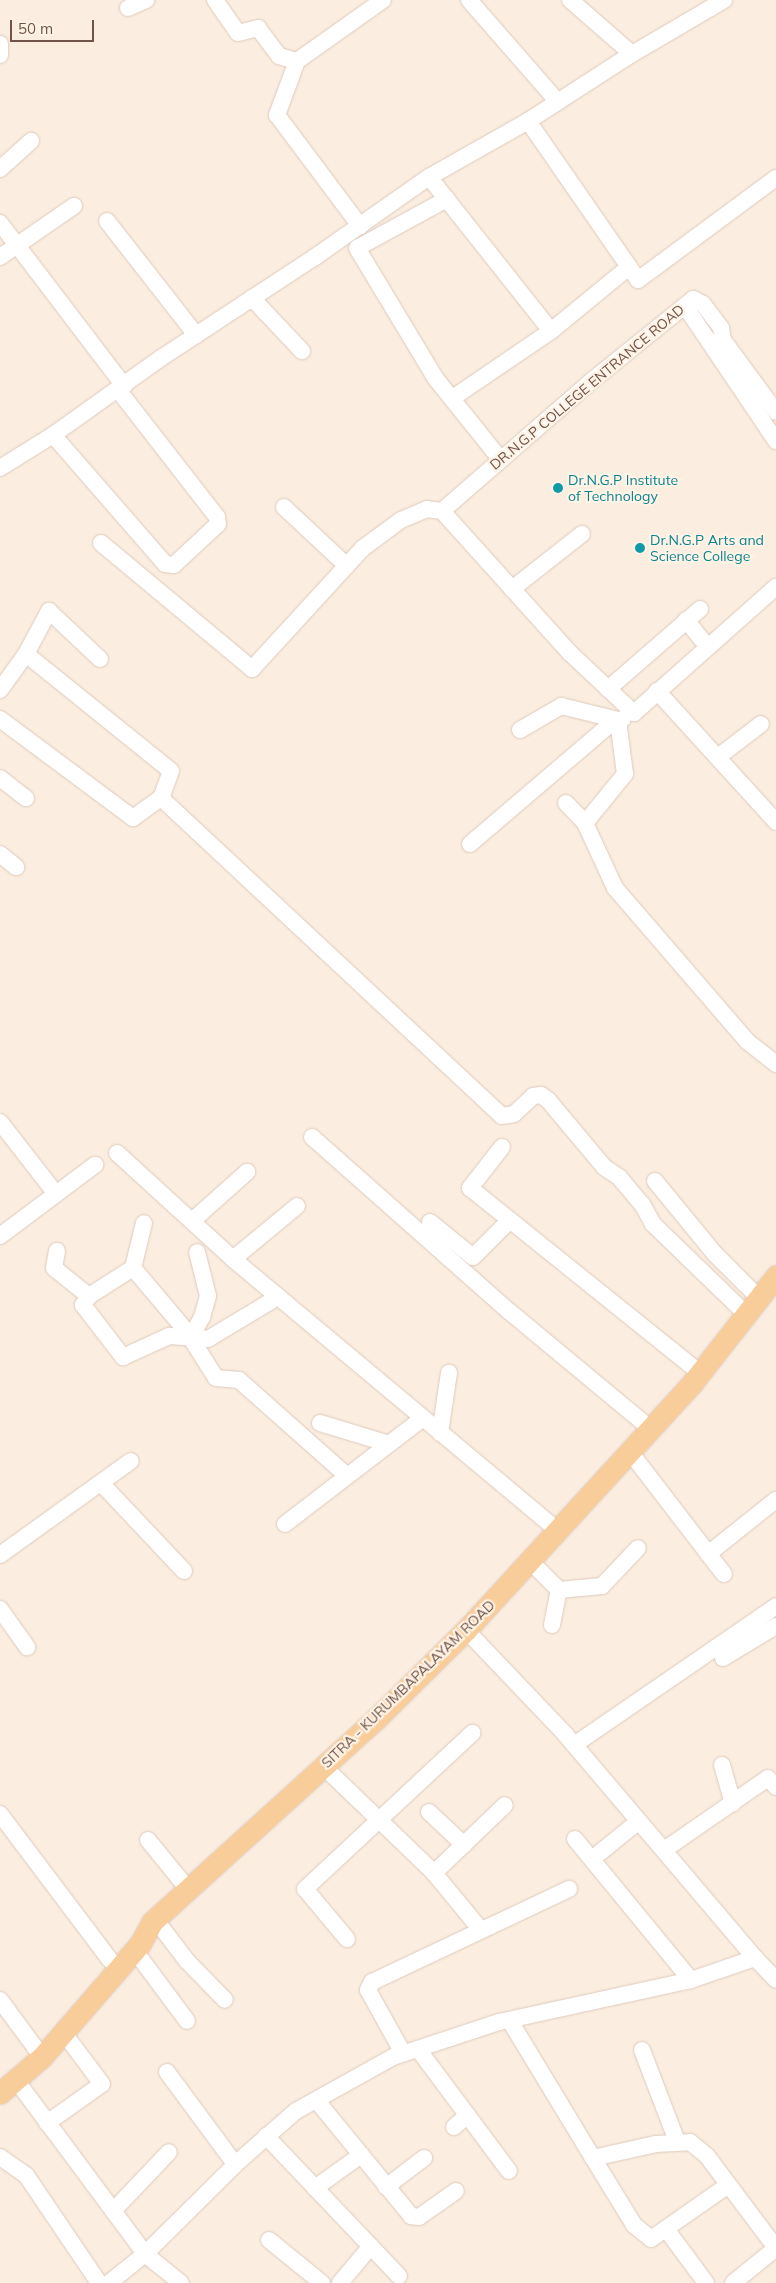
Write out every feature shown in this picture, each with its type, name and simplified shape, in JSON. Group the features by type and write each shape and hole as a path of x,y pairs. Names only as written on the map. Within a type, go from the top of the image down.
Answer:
{"main road":[{"name":"SITRA - KURUMBAPALAYAM ROAD","path":"5,2082 37,2051 63,2032 135,1950 153,1920 324,1767 466,1630 700,1373 776,1276"},
{"path":"37,2051 132,1934 153,1920"}],"street":[{"path":"128,8 146,0"},
{"path":"360,226 277,115 297,61 383,0"},
{"path":"469,0 558,102"},
{"path":"570,0 632,54"},
{"path":"0,468 53,435 196,335 360,226 429,177 528,121 632,54 724,0"},
{"path":"218,1 238,33 258,28 279,56 297,61"},
{"path":"0,44 0,55"},
{"path":"528,121 638,280 776,178"},
{"path":"0,169 31,141"},
{"path":"429,177 551,331"},
{"path":"446,199 357,248 436,379 454,397 500,460"},
{"path":"0,257 74,206"},
{"path":"107,221 196,335"},
{"path":"0,222 218,517 218,524 174,565 165,564 53,435"},
{"path":"454,397 551,331 629,267"},
{"path":"252,298 302,351"},
{"name":"DR.N.G.P COLLEGE ENTRANCE ROAD","path":"442,511 500,460 693,299 703,304 721,328 722,340 776,412"},
{"path":"685,306 776,441"},
{"path":"284,507 347,566"},
{"path":"101,542 252,669 363,548 401,520 427,509 442,511 570,653 633,712"},
{"path":"512,589 582,534"},
{"path":"470,844 618,720 633,712 776,587"},
{"path":"608,689 700,609"},
{"path":"0,690 26,654 50,611 100,659"},
{"path":"686,620 708,647"},
{"path":"0,719 133,818 162,798 171,770 26,654"},
{"path":"657,691 775,818"},
{"path":"520,730 561,706 618,720"},
{"path":"584,823 625,774 618,720"},
{"path":"718,758 761,724"},
{"path":"0,778 26,798"},
{"path":"162,798 502,1116 514,1114 533,1096 541,1096 548,1100 604,1168 619,1177 642,1204 653,1224 752,1306"},
{"path":"566,803 584,823 615,888 748,1042 776,1064"},
{"path":"0,854 16,867"},
{"path":"0,1122 56,1194"},
{"path":"312,1137 510,1312 651,1428"},
{"path":"502,1147 470,1188 700,1373"},
{"path":"117,1153 233,1259 558,1531"},
{"path":"2,1230 95,1165"},
{"path":"192,1221 247,1172"},
{"path":"654,1180 715,1254 752,1306"},
{"path":"233,1259 298,1206"},
{"path":"430,1222 473,1257 510,1220"},
{"path":"144,1223 133,1268 88,1296 83,1305 123,1357 169,1336 208,1339 278,1297"},
{"path":"57,1251 54,1268 88,1296"},
{"path":"191,1337 202,1317 208,1296 197,1252"},
{"path":"133,1268 191,1337 216,1378 239,1380 347,1476"},
{"path":"440,1433 449,1373"},
{"path":"285,1524 422,1419"},
{"path":"320,1423 389,1444"},
{"path":"630,1452 724,1574"},
{"path":"0,1555 131,1461"},
{"path":"101,1482 184,1571"},
{"path":"708,1554 776,1500"},
{"path":"559,1590 602,1586 638,1548"},
{"path":"530,1561 559,1590"},
{"path":"552,1625 559,1590"},
{"path":"574,1745 776,1606"},
{"path":"0,1609 27,1647"},
{"path":"723,1658 776,1626"},
{"path":"466,1630 574,1745 755,1958 776,1980"},
{"path":"347,1939 305,1889 472,1733"},
{"path":"722,1765 733,1803"},
{"path":"324,1767 434,1872 480,1930"},
{"path":"664,1850 768,1778 776,1787"},
{"path":"434,1872 505,1805"},
{"path":"429,1812 464,1844"},
{"path":"0,1814 110,1960"},
{"path":"592,1859 639,1821"},
{"path":"576,1839 691,1980"},
{"path":"148,1840 188,1889"},
{"path":"509,2171 468,2115 411,2051 368,1990 369,1986 569,1888"},
{"path":"153,1920 187,1961 225,2000"},
{"path":"135,1950 188,2020"},
{"path":"109,2283 145,2254 235,2164 296,2111 411,2051 499,2022 691,1980 755,1958"},
{"path":"0,2000 37,2051"},
{"path":"510,2021 634,2226 651,2239 728,2185"},
{"path":"47,2123 102,2084 63,2032"},
{"path":"642,2050 677,2141"},
{"path":"167,2072 235,2164"},
{"path":"5,2082 47,2123 145,2254 181,2283"},
{"path":"317,2101 386,2187 415,2218 456,2190"},
{"path":"454,2127 468,2115"},
{"path":"266,2136 399,2276"},
{"path":"593,2158 677,2141 690,2142 706,2156 776,2249 733,2283"},
{"path":"113,2211 169,2152"},
{"path":"315,2188 361,2155"},
{"path":"0,2157 15,2164 26,2174 99,2283"},
{"path":"386,2187 424,2158"},
{"path":"666,2229 706,2283"},
{"path":"269,2240 322,2283"},
{"path":"340,2283 371,2246"}],"place":[{"name":"Dr.N.G.P Institute of Technology","path":"558,488"},
{"name":"Dr.N.G.P Arts and Science College","path":"640,548"}]}
